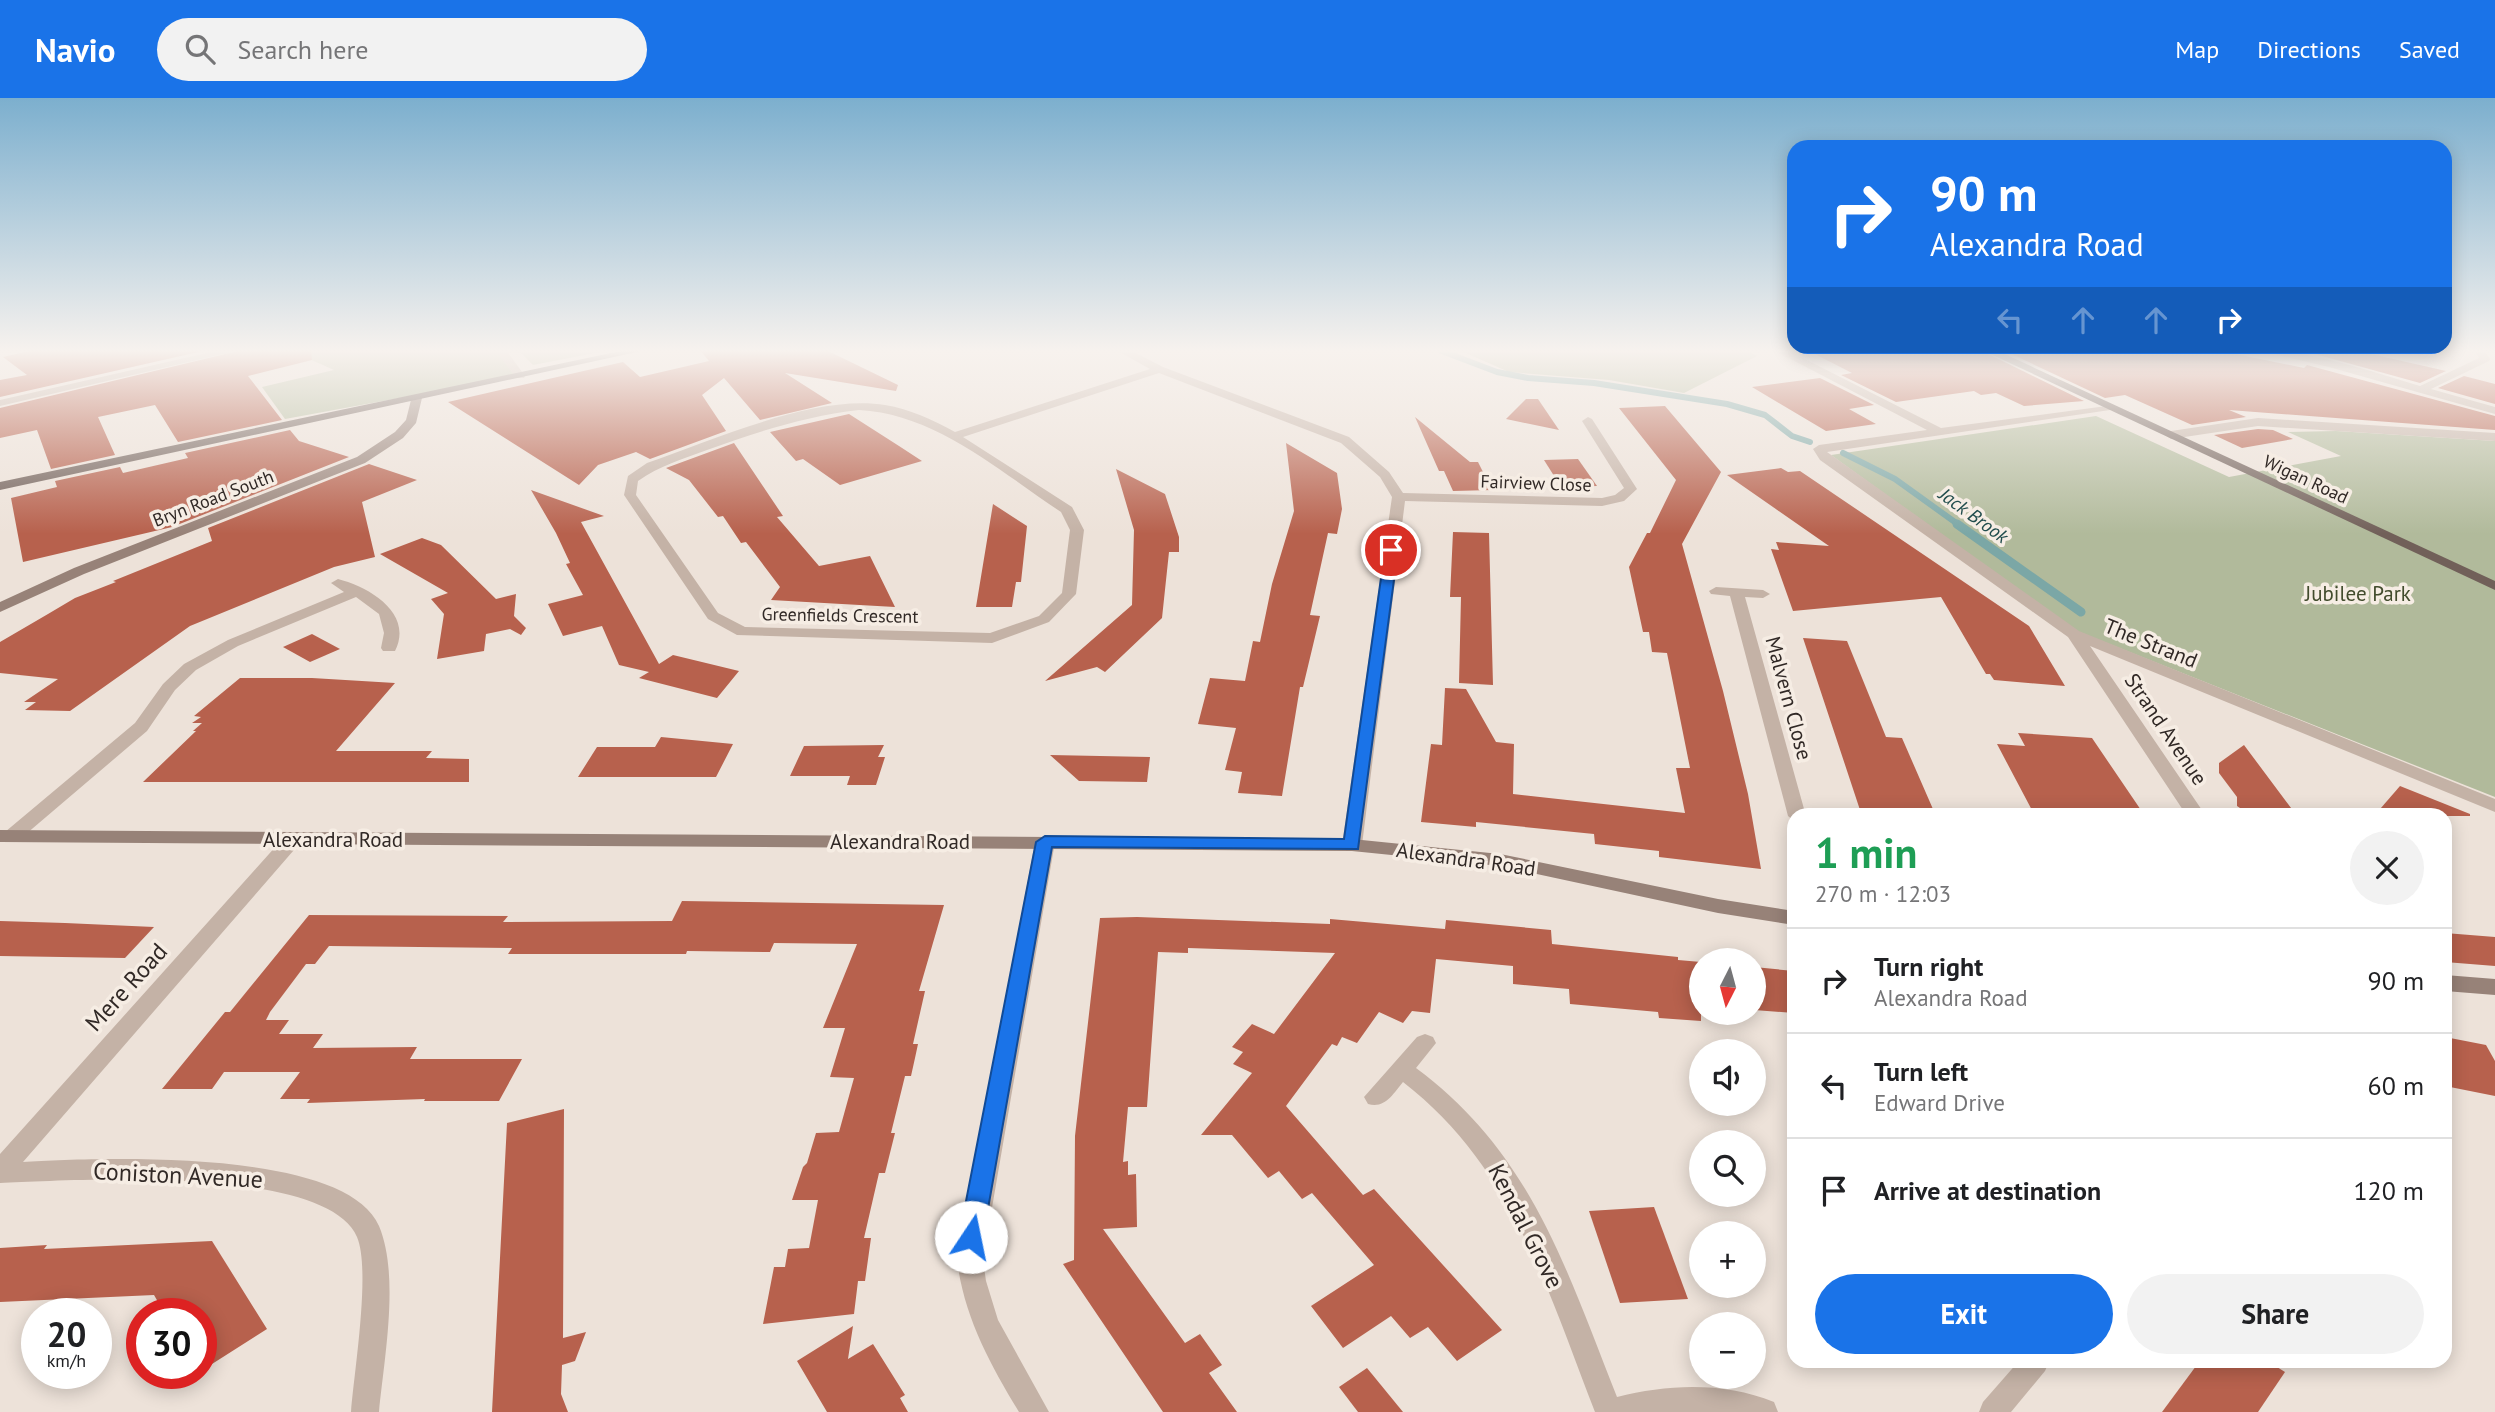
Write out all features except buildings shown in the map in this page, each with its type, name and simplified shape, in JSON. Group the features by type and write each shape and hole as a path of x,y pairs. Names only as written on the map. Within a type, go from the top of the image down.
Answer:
{"main road":[{"path":"0,486 353,411"},
{"name":"Wigan Road","path":"2119,411 2495,586"}],"street":[{"name":"Bryn Road South","path":"0,608 91,566 361,460 399,435 412,421 414,411"},
{"name":"Greenfields Crescent","path":"826,411 800,417 651,466 632,479 630,495 713,616 742,632 992,638 1044,619 1069,594 1077,530 1068,510 954,436 913,415 898,411"},
{"path":"954,436 1030,411"},
{"path":"1270,411 1345,440 1385,475 1399,497 1352,845"},
{"path":"1899,411 1938,431 2079,411"},
{"name":"Fairview Close","path":"1399,497 1602,502 1619,498 1631,489 1588,421"},
{"path":"2171,435 2258,422 2495,437"},
{"name":"The Strand","path":"1938,431 1819,449 1824,457 2074,634 2495,806"},
{"path":"338,583 385,608 392,626 389,648"},
{"path":"1716,591 1763,594"},
{"path":"6,836 141,727 169,687 190,667 233,643 356,592"},
{"name":"Malvern Close","path":"1736,593 1795,808"},
{"name":"Strand Avenue","path":"2074,634 2192,808"},
{"name":"Alexandra Road","path":"6,836 1352,845 1500,860 1718,906 1787,917"},
{"name":"Mere Road","path":"0,1172 293,839"},
{"path":"1035,1412 988,1332 971,1283 970,1260 1045,842"},
{"path":"2452,984 2495,987"},
{"path":"1376,1097 1425,1043"},
{"name":"Kendal Grove","path":"1402,1069 1457,1114 1502,1172 1544,1252 1611,1412"},
{"name":"Coniston Avenue","path":"0,1172 194,1172 254,1176 301,1186 330,1197 354,1213 367,1227 375,1264 365,1412"},
{"path":"1993,1412 2030,1368"},
{"path":"1611,1412 1647,1402 1685,1400 1764,1412"}],"green space":[{"path":"279,411 327,411 285,419"},
{"name":"Jubilee Park","path":"2096,416 2229,477 2341,456 2288,432 2336,431 2495,441 2495,797 2069,628 1831,455"}],"waterway":[{"name":"Jack Brook","path":"1752,411 1765,415 1792,436 1810,442"},
{"name":"Jack Brook","path":"1843,453 1895,479 1959,525"},
{"name":"Jack Brook","path":"1957,524 2081,612"}],"route":[{"path":"971,1237 1045,842 1352,845 1391,550"}]}
